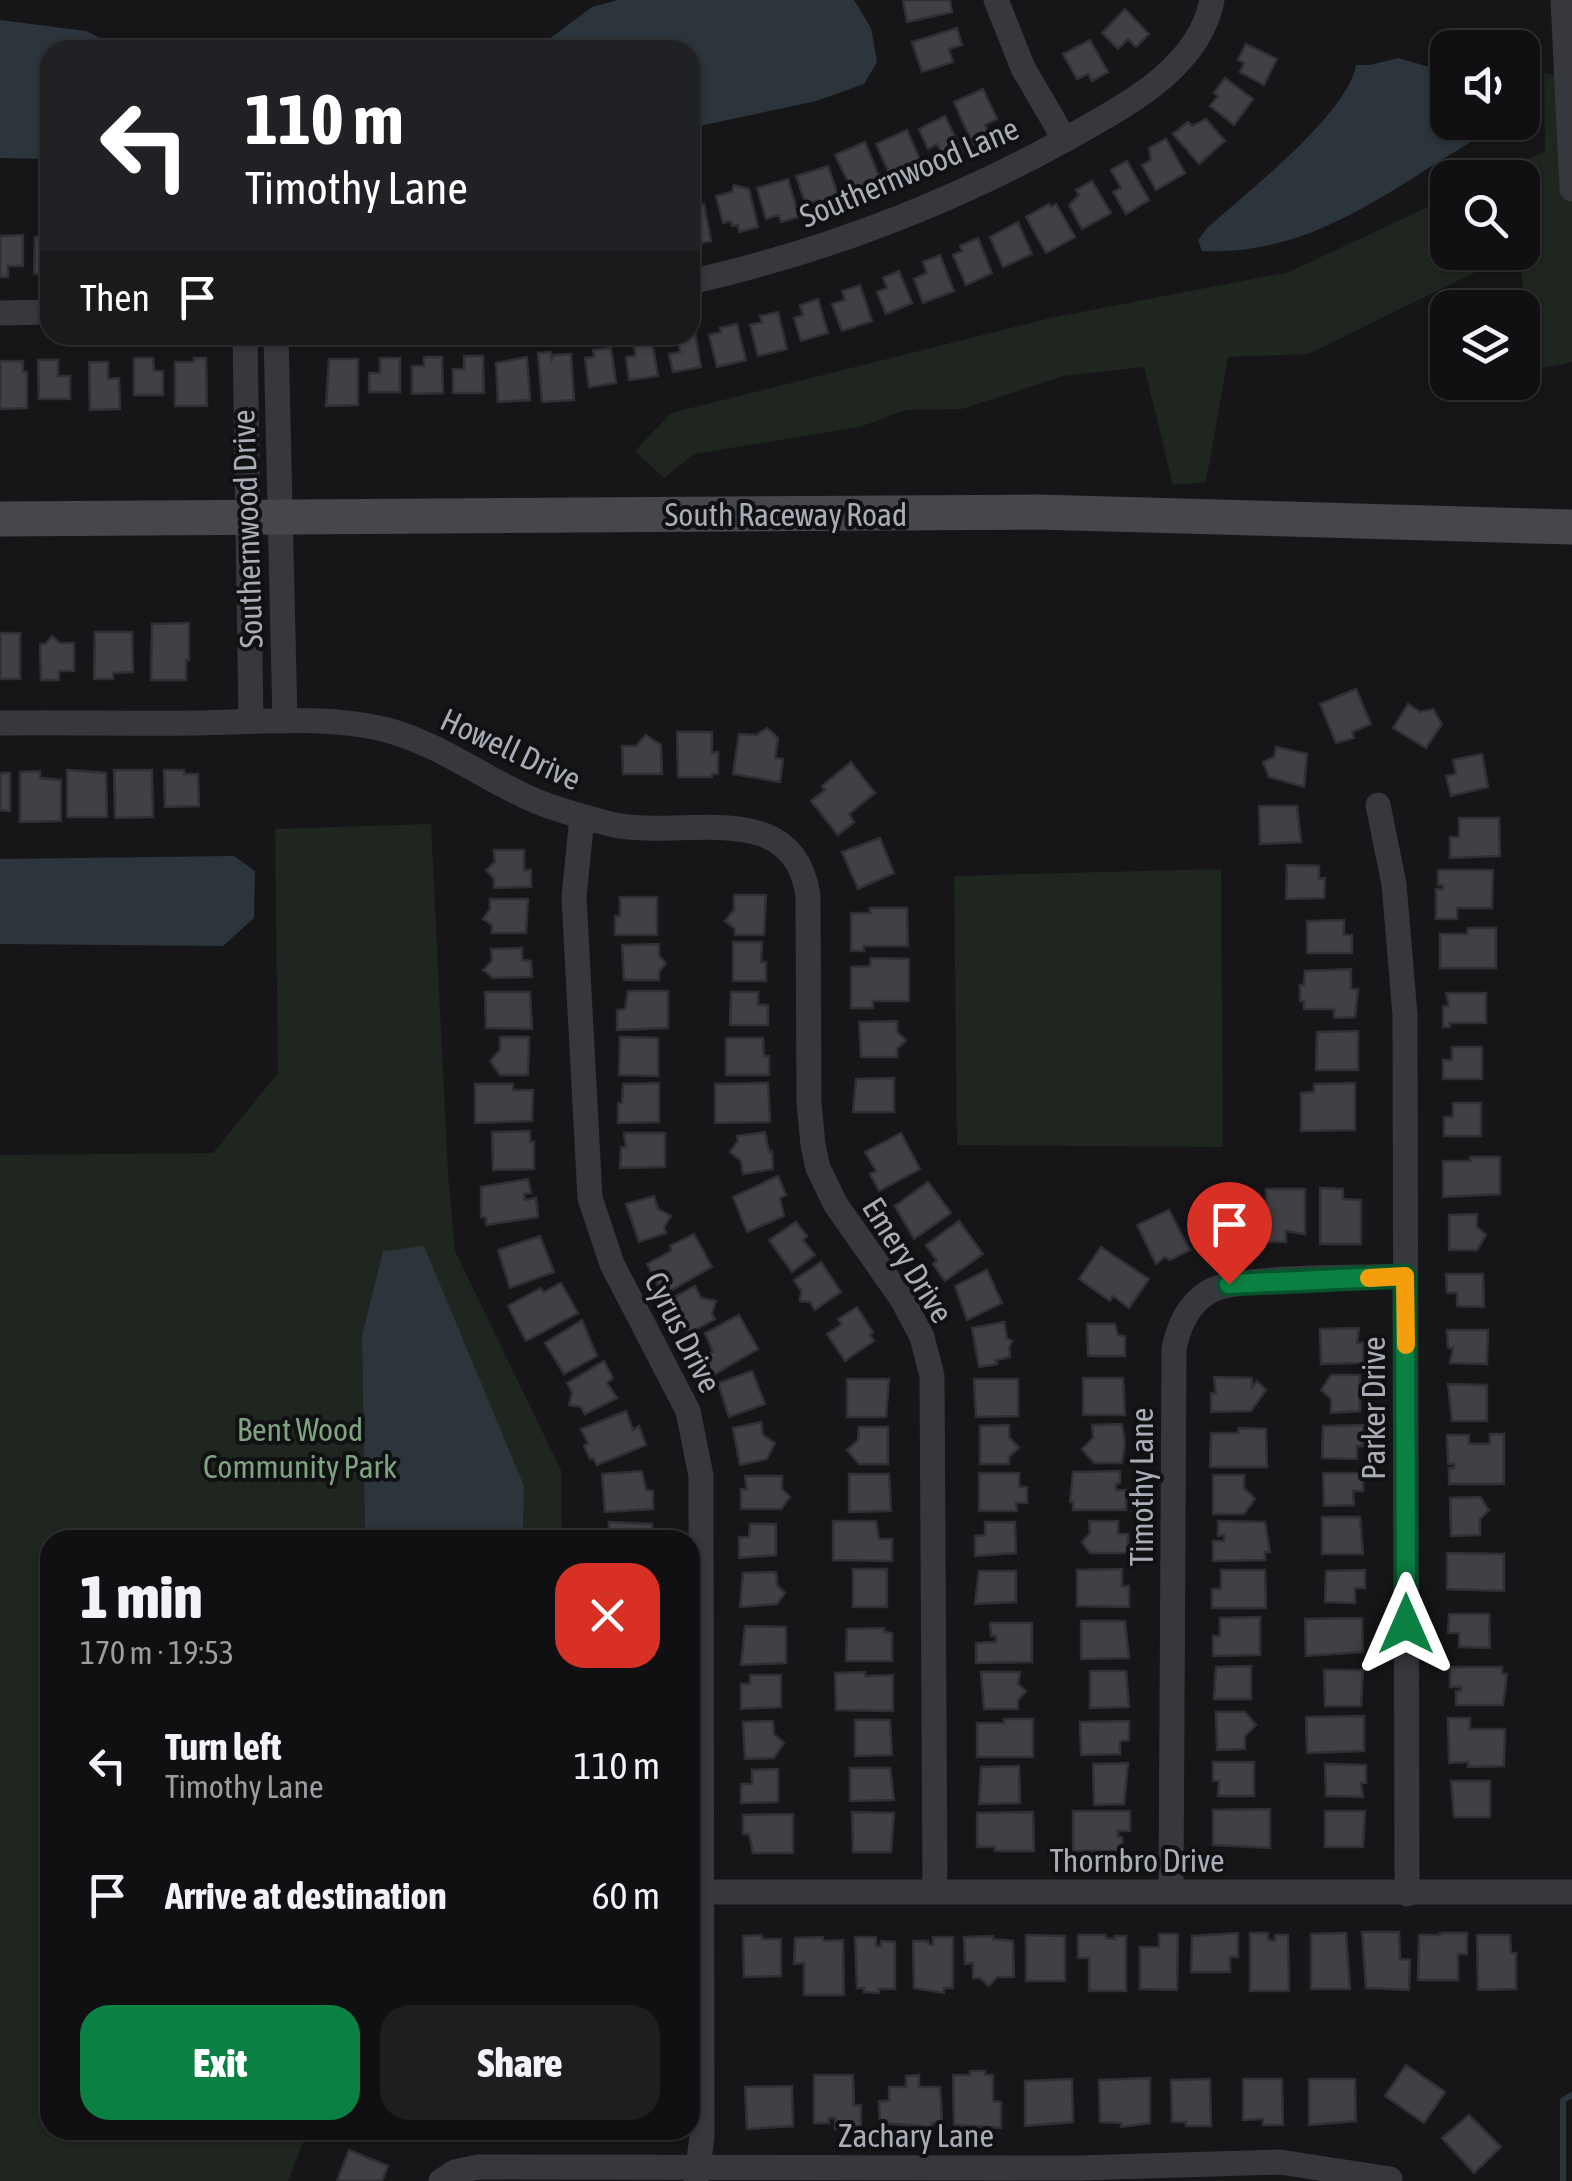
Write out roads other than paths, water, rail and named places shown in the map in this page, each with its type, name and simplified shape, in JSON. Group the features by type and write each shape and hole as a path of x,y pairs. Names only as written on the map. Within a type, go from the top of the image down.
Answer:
{"main road":[{"name":"South Raceway Road","path":"0,519 1037,512 1572,527"}],"street":[{"path":"996,0 1023,68 1064,140"},
{"name":"Southernwood Lane","path":"700,280 772,262 878,227 973,187 1064,140 1142,94 1187,53 1208,21 1212,0"},
{"path":"1563,0 1572,189"},
{"path":"0,312 40,312"},
{"name":"Southernwood Drive","path":"247,345 285,721"},
{"name":"Southernwood Drive","path":"251,721 264,518 277,455 276,345"},
{"name":"Howell Drive","path":"0,724 285,721 354,725 399,734 530,798 582,817 632,829 754,830 780,841 792,852"},
{"name":"Parker Drive","path":"1378,805 1394,884 1405,1016 1407,1894"},
{"name":"Cyrus Drive","path":"582,817 574,897 590,1198 612,1264 684,1400 700,1465 702,2137 697,2174"},
{"name":"Emery Drive","path":"792,852 805,876 808,895 809,1103 818,1168 836,1205 902,1299 930,1360 935,1891"},
{"name":"Timothy Lane","path":"1171,1892 1177,1331 1197,1301 1229,1284 1405,1276"},
{"name":"Thornbro Drive","path":"702,1892 1572,1892"},
{"name":"Zachary Lane","path":"442,2180 455,2172 478,2167 697,2174 946,2174 1079,2168 1212,2172 1280,2162 1390,2179"}],"waterway":[{"path":"1563,2181 1563,2100 1572,2095"}],"park label":[{"name":"Bent Wood Community Park","path":"300,1448"}]}
